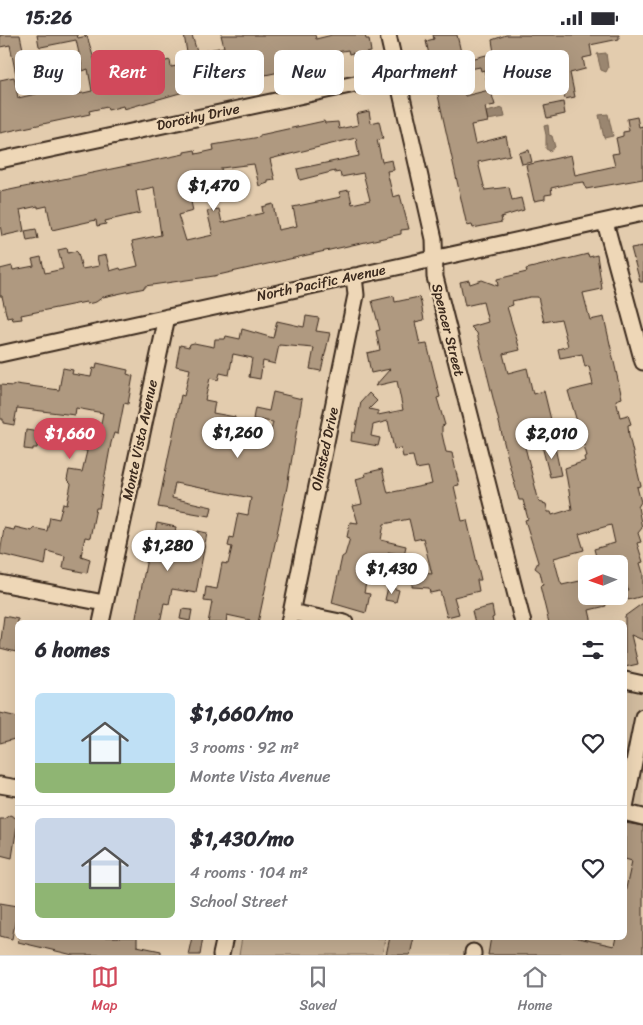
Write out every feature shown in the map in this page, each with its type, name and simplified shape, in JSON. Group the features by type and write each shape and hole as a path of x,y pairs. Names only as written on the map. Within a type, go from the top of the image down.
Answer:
{"street":[{"name":"Spencer Street","path":"388,35 391,50"},
{"name":"Dorothy Drive","path":"0,159 354,84"},
{"name":"Spencer Street","path":"402,95 434,239 435,277 522,620"},
{"name":"North Pacific Avenue","path":"0,354 643,213"},
{"path":"605,222 643,362"},
{"name":"Olmsted Drive","path":"290,617 356,295 354,276"},
{"name":"Monte Vista Avenue","path":"101,620 167,317"},
{"path":"0,583 104,603"},
{"path":"290,617 318,620"},
{"path":"627,680 643,684"},
{"path":"627,798 643,717"},
{"path":"0,785 15,788"},
{"path":"627,813 643,817"},
{"path":"221,955 224,940"}],"shaded area":[{"path":"606,53 608,68 606,72 601,70 597,54"},
{"path":"503,108 505,117 488,120 486,112"},
{"path":"608,114 613,136 604,138 599,115"},
{"path":"548,125 549,135 552,136 555,147 550,151 546,149 544,126"},
{"path":"627,691 643,694 643,955 231,955 234,940 627,940"},
{"path":"242,940 385,940 382,955 239,955"}],"building":[{"path":"0,35 20,35 23,50 15,50 15,70 10,45 0,47"},
{"path":"37,35 77,35 78,38 87,36 91,50 91,86 88,69 83,71 81,50 78,50 76,40 39,46"},
{"path":"184,35 192,35 196,50 187,50"},
{"path":"221,35 315,35 316,39 332,35 365,35 366,39 369,39 371,50 354,50 353,56 353,53 349,54 348,50 274,50 274,73 264,75 264,50 208,50 224,47"},
{"path":"433,35 457,35 460,50 428,50 426,41 434,39"},
{"path":"506,35 619,35 619,39 590,45 592,56 583,58 585,69 570,73 575,97 565,99 564,95 569,95 569,50 494,50 492,40"},
{"path":"485,55 485,74 484,70 481,71 480,67 475,68 475,58"},
{"path":"170,60 171,67 175,66 175,94 124,109 123,106 108,110 107,107 89,111 90,114 0,133 0,80 14,77 15,95 17,95 18,98 32,95 81,95 91,91 91,95 165,95 165,61"},
{"path":"485,91 485,95 492,95 495,105 485,107 488,122 471,125 475,144 506,136 510,155 478,162 485,190 509,187 512,200 521,198 524,210 501,217 502,222 473,228 472,225 467,226 438,95 465,96"},
{"path":"563,102 565,114 547,118 544,106"},
{"path":"369,111 371,123 379,121 383,139 377,140 382,162 392,160 394,170 387,171 393,197 400,195 409,229 401,230 401,234 214,276 145,286 145,288 103,297 96,302 87,304 86,302 21,315 22,319 13,320 12,317 7,318 2,296 0,296 0,269 12,266 13,270 34,266 32,259 41,257 45,273 63,269 58,250 67,248 68,253 76,251 78,253 82,269 99,266 97,257 106,255 110,271 120,268 121,270 138,266 132,241 161,235 154,187 136,191 140,213 105,221 106,224 97,226 96,220 52,230 47,206 38,208 38,206 20,210 24,231 2,236 0,192 184,154 184,152 195,150 196,154 214,150 213,145 260,137 260,135 324,121 325,123 338,122 339,129 358,125 356,114","holes":["356,138 359,156 297,169 300,180 335,171 335,173 340,172 341,177 363,173 370,200 352,204 349,190 339,192 341,197 293,207 297,226 278,230 273,204 262,207 263,213 222,223 219,209 207,211 213,235 186,241 178,215 193,211 190,197 224,190 221,168 254,164 259,186 268,183 268,181 275,180 270,159"]},
{"path":"637,117 639,127 643,126 643,179 586,189 584,182 568,184 551,188 552,194 545,195 545,199 534,201 526,165 571,155 575,175 615,166 612,154 619,153 616,138 623,136 623,132 629,131 627,119"},
{"path":"529,150 532,162 522,164 519,153"},
{"path":"36,229 38,239 27,241 25,231"},
{"path":"643,246 643,282 640,282 631,248"},
{"path":"588,254 589,257 597,255 602,289 583,293 590,320 604,317 622,398 616,400 620,417 628,415 631,424 628,425 629,436 641,486 637,487 641,502 638,507 642,528 638,533 641,542 637,543 643,562 640,563 643,573 643,596 628,600 628,555 596,555 594,549 615,543 611,525 579,534 584,550 554,558 562,585 578,581 578,605 606,605 589,610 591,620 548,620 540,586 543,585 540,572 535,568 538,562 525,520 528,519 523,500 519,500 477,333 471,327 488,322 483,302 465,306 460,282 469,280 470,284 482,280 498,286 497,279 527,272 526,269","holes":["538,297 544,322 561,319 568,346 558,349 560,358 582,354 585,367 589,366 593,385 568,391 587,456 584,457 585,461 565,468 572,509 552,515 551,512 548,512 546,504 539,502 522,435 545,430 544,426 552,424 544,391 533,394 527,368 508,373 503,354 520,350 507,307 513,305 512,301"]},
{"path":"394,296 395,302 419,297 421,303 424,320 415,322 420,345 427,344 440,397 437,398 445,425 442,426 442,434 446,452 452,453 459,485 454,486 462,521 467,520 481,580 477,580 479,591 454,597 459,614 447,617 440,591 430,593 429,588 412,587 413,572 432,574 423,538 414,540 409,519 384,524 381,540 406,546 404,555 388,552 384,575 368,572 364,593 370,594 366,613 332,603 342,557 345,555 350,538 347,537 350,522 358,523 353,506 362,504 356,479 366,476 365,473 382,469 388,493 432,484 428,467 416,469 413,456 403,457 401,448 394,449 388,421 373,425 371,436 380,438 378,446 351,441 352,432 355,433 361,402 369,393 377,401 369,409 378,411 378,415 403,410 397,381 375,386 390,369 371,373 367,353 380,350 376,331 380,330 372,301"},
{"path":"306,316 319,318 316,331 330,333 321,371 310,369 314,348 279,345 275,364 263,361 260,379 249,377 252,358 233,354 229,375 220,373 218,380 210,378 205,400 215,402 213,413 235,417 233,431 250,434 249,440 268,444 273,422 253,419 255,408 269,411 273,392 302,399 287,487 259,620 227,615 226,620 209,620 212,602 204,601 206,587 217,589 222,563 228,564 232,547 228,546 230,537 233,538 238,513 248,515 251,498 175,483 172,498 212,507 210,516 158,507 181,395 184,396 190,369 176,366 180,345 189,347 190,344 194,343 214,347 215,339 225,339 226,336 240,339 242,329 273,338 277,321 304,327"},
{"path":"97,363 128,370 127,374 133,376 128,404 124,403 118,434 114,433 111,443 99,508 96,508 90,538 85,537 81,556 90,559 87,573 63,568 65,556 47,551 45,565 0,554 4,528 14,530 15,527 32,531 33,528 47,531 50,517 59,519 63,504 67,505 71,484 67,480 69,470 82,472 87,451 67,446 69,437 97,444 103,413 76,408 75,415 17,408 14,425 3,423 3,419 0,419 0,385 13,386 16,384 59,390 63,368 73,370 72,374 91,377 93,368 96,369"},
{"path":"26,430 39,432 37,448 33,448 33,450 24,449"},
{"path":"554,443 561,475 550,477 542,446"},
{"path":"157,523 176,527 173,543 195,547 198,531 207,533 196,593 172,589 169,604 164,603 161,620 136,620 152,531 155,532"},
{"path":"388,587 399,590 396,602 385,600"},
{"path":"643,603 643,640 631,635 638,664 627,667 627,620 625,620 625,616"},
{"path":"492,606 494,617 492,620 474,620 472,611"},
{"path":"182,609 192,610 190,620 180,619"},
{"path":"4,616 18,619 15,620 15,652 0,648"},
{"path":"0,713 15,716 15,739 0,743"},
{"path":"10,815 15,818 15,838 12,858 0,855 0,819"},
{"path":"627,823 643,826 643,955 488,955 490,940 587,940 614,946 615,940 627,940 627,884 632,861 627,860"},
{"path":"0,903 15,906 15,922 12,939 0,936"},
{"path":"18,940 137,940 137,946 161,951 161,955 73,955 18,942"},
{"path":"191,940 202,940 200,955 188,955"},
{"path":"389,940 413,940 410,955 386,955"}]}
